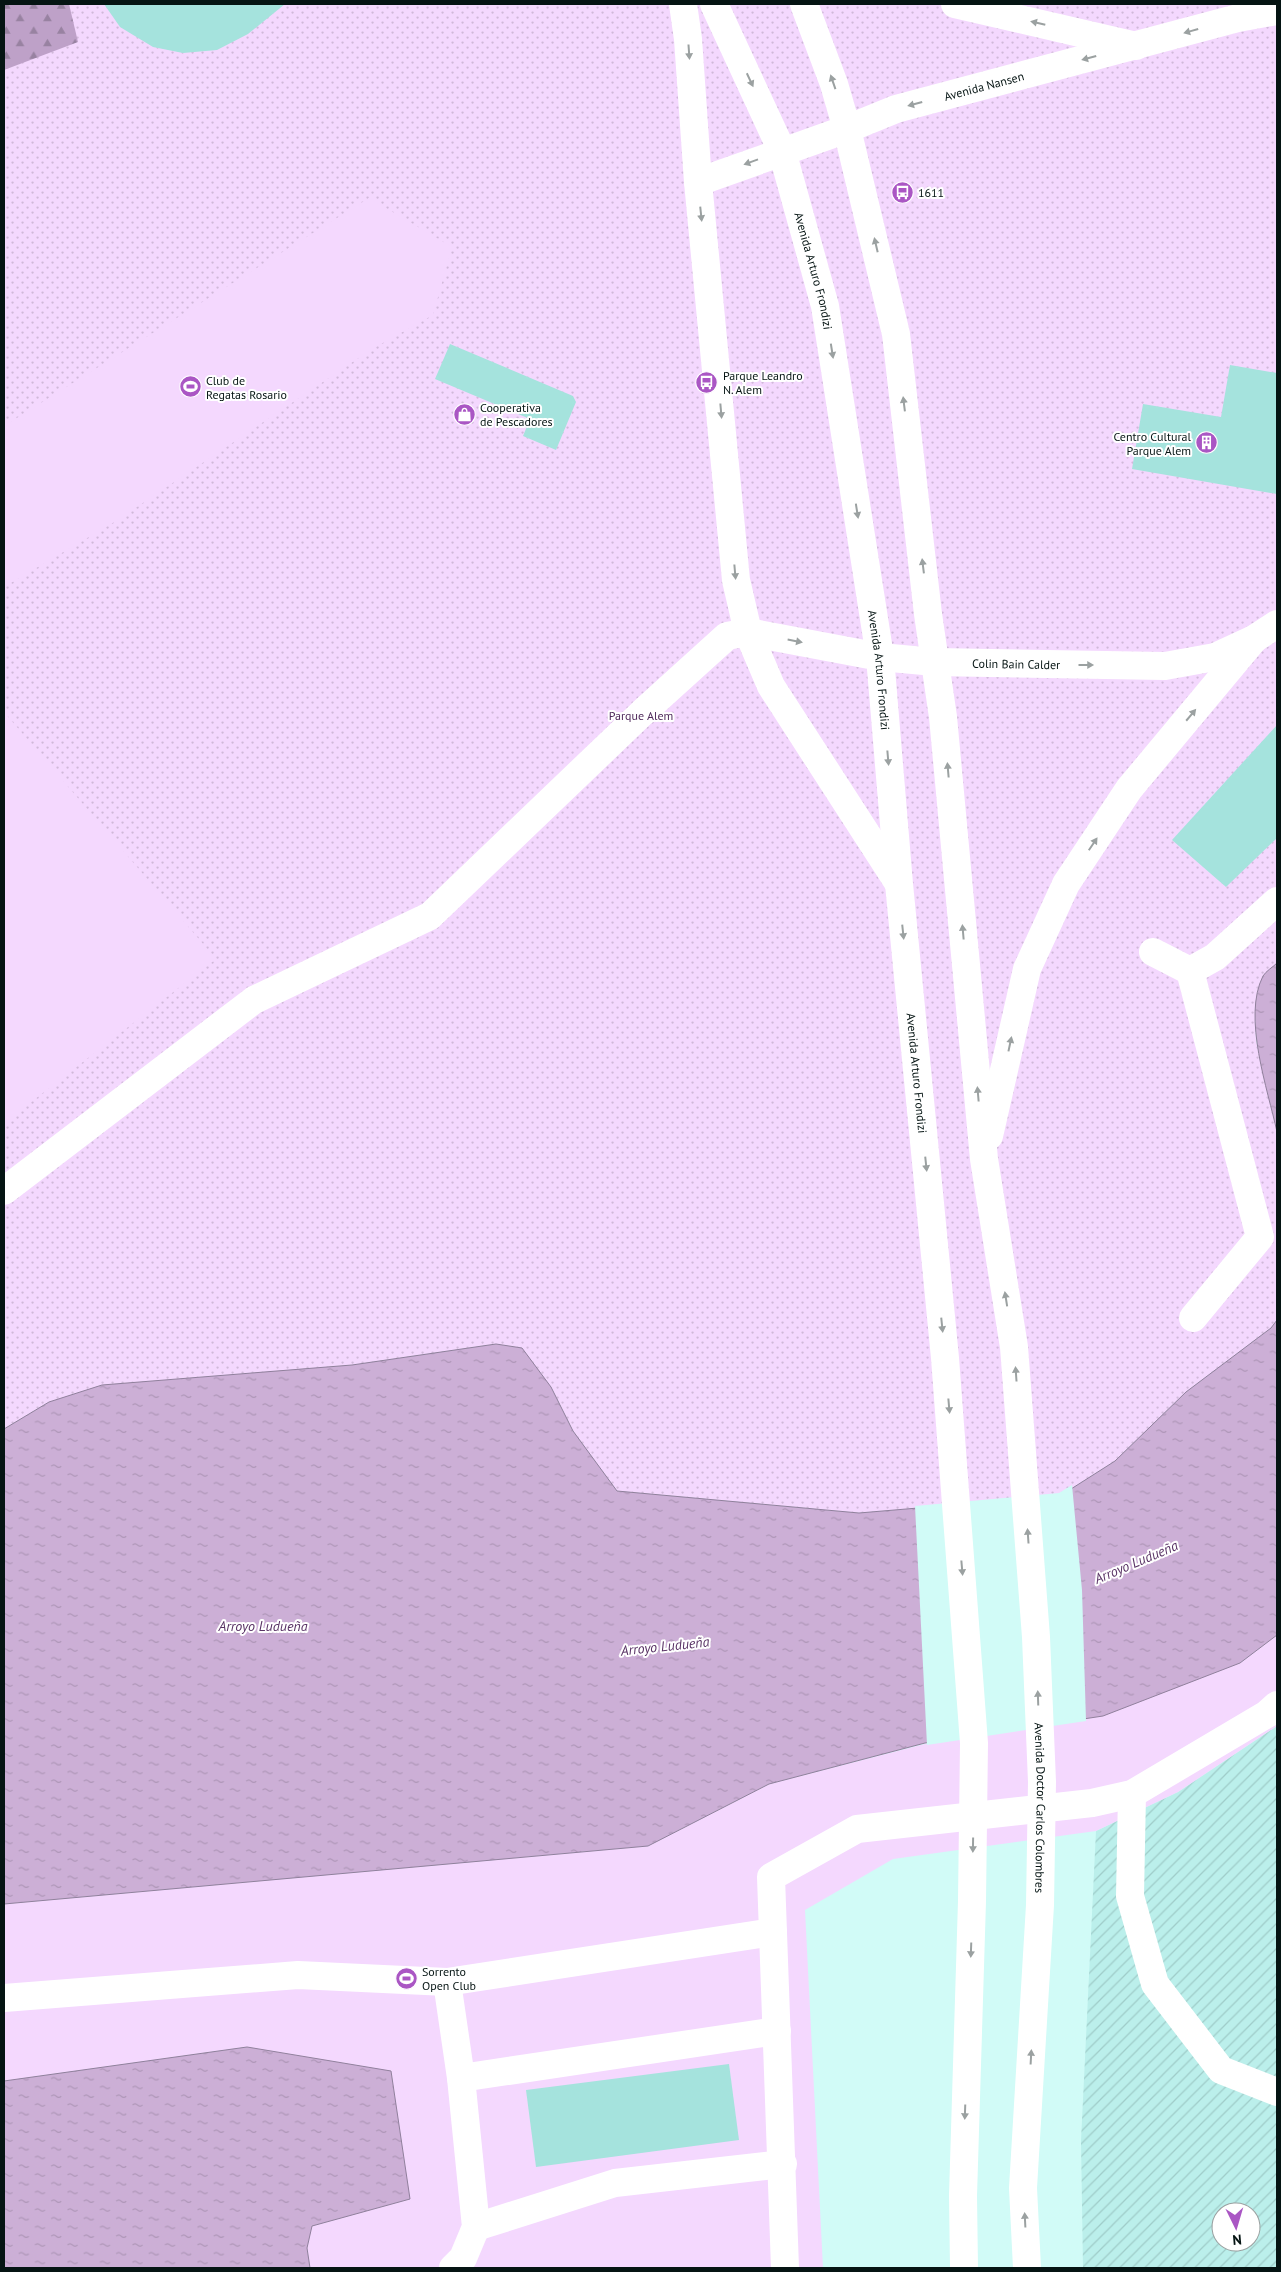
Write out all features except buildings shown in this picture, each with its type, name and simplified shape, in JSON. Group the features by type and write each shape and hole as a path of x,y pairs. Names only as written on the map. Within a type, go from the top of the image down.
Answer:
{"main road":[{"path":"683,4 688,39 698,182 736,580 748,632 771,686 899,884"},
{"name":"Avenida Arturo Frondizi","path":"714,4 782,151 825,306 880,657 899,884 945,1358 974,1743 972,1901 963,2196 964,2268"},
{"path":"804,4 834,84 847,129 896,334 943,717 984,1160"},
{"path":"955,4 1136,46"},
{"name":"Avenida Nansen","path":"698,182 847,129 896,109 1136,46 1247,11 1277,11"},
{"name":"Colin Bain Calder","path":"748,632 880,657 935,662 1166,666 1215,657 1254,639 1277,624"},
{"path":"4,1191 254,1000 430,916 642,713 727,636 748,632"},
{"path":"984,1160 1027,969 1066,884 1129,789 1254,639"},
{"path":"1190,971 1215,957 1277,901"},
{"path":"1153,952 1190,971 1260,1237 1193,1318"},
{"name":"Avenida Doctor Carlos Colombres","path":"984,1160 1014,1347 1036,1637 1042,1782 1040,1904 1023,2188 1027,2268"},
{"path":"785,2268 783,2164 771,1877 857,1830 1092,1803 1132,1794 1267,1714 1277,1705"},
{"path":"1132,1794 1130,1896 1155,1984 1221,2070 1277,2092"},
{"path":"4,1998 298,1975 447,1982 773,1932"},
{"path":"447,1982 461,2078 476,2227 463,2258 453,2268"},
{"path":"461,2078 777,2031"},
{"path":"476,2227 615,2183 783,2164"}],"shaded area":[{"path":"1277,1726 1277,2268 1083,2268 1081,2141 1096,1831 1178,1792"}],"green space":[{"name":"Parque Alem","path":"4,4 1277,4 1277,963 1264,976 1255,1006 1256,1040 1277,1132 1277,1320 1271,1328 1186,1392 1115,1461 1060,1496 859,1513 617,1491 573,1431 551,1387 496,1344 352,1365 49,1402 4,1429"},
{"path":"4,4 69,4 78,42 4,70"},
{"name":"Club de Regatas Rosario","path":"369,198 452,247 433,315 372,349 116,521 4,587 4,426"},
{"path":"4,712 216,959 4,1123"},
{"name":"Sorrento Open Club","path":"1277,1635 1277,1726 1178,1792 1096,1831 893,1859 805,1910 823,2268 310,2268 307,2248 311,2226 410,2199 247,2047 4,2081 4,1904 648,1846 769,1784 1240,1663"}],"water":[{"path":"1277,963 1277,1132 1259,1054 1255,1012 1257,993 1263,976"},
{"name":"Arroyo Ludueña","path":"1277,1320 1277,1635 1240,1663 1103,1716 925,1743 769,1784 648,1846 4,1904 4,1429 49,1402 102,1385 352,1365 496,1344 522,1348 551,1387 573,1431 617,1491 859,1513 1060,1496 1115,1461 1186,1392 1271,1328"},
{"path":"247,2047 391,2071 410,2199 312,2226 307,2248 310,2268 4,2268 4,2081"}],"pier":[{"path":"1072,1485 1082,1590 1086,1721 927,1745 915,1506 1059,1493"}],"place":[{"name":"1611","path":"902,192"},
{"name":"Parque Leandro N. Alem","path":"707,382"},
{"name":"Club de Regatas Rosario","path":"190,387"},
{"name":"Cooperativa de Pescadores","path":"464,414"},
{"name":"Centro Cultural Parque Alem","path":"1207,443"},
{"name":"Sorrento Open Club","path":"406,1978"}]}
